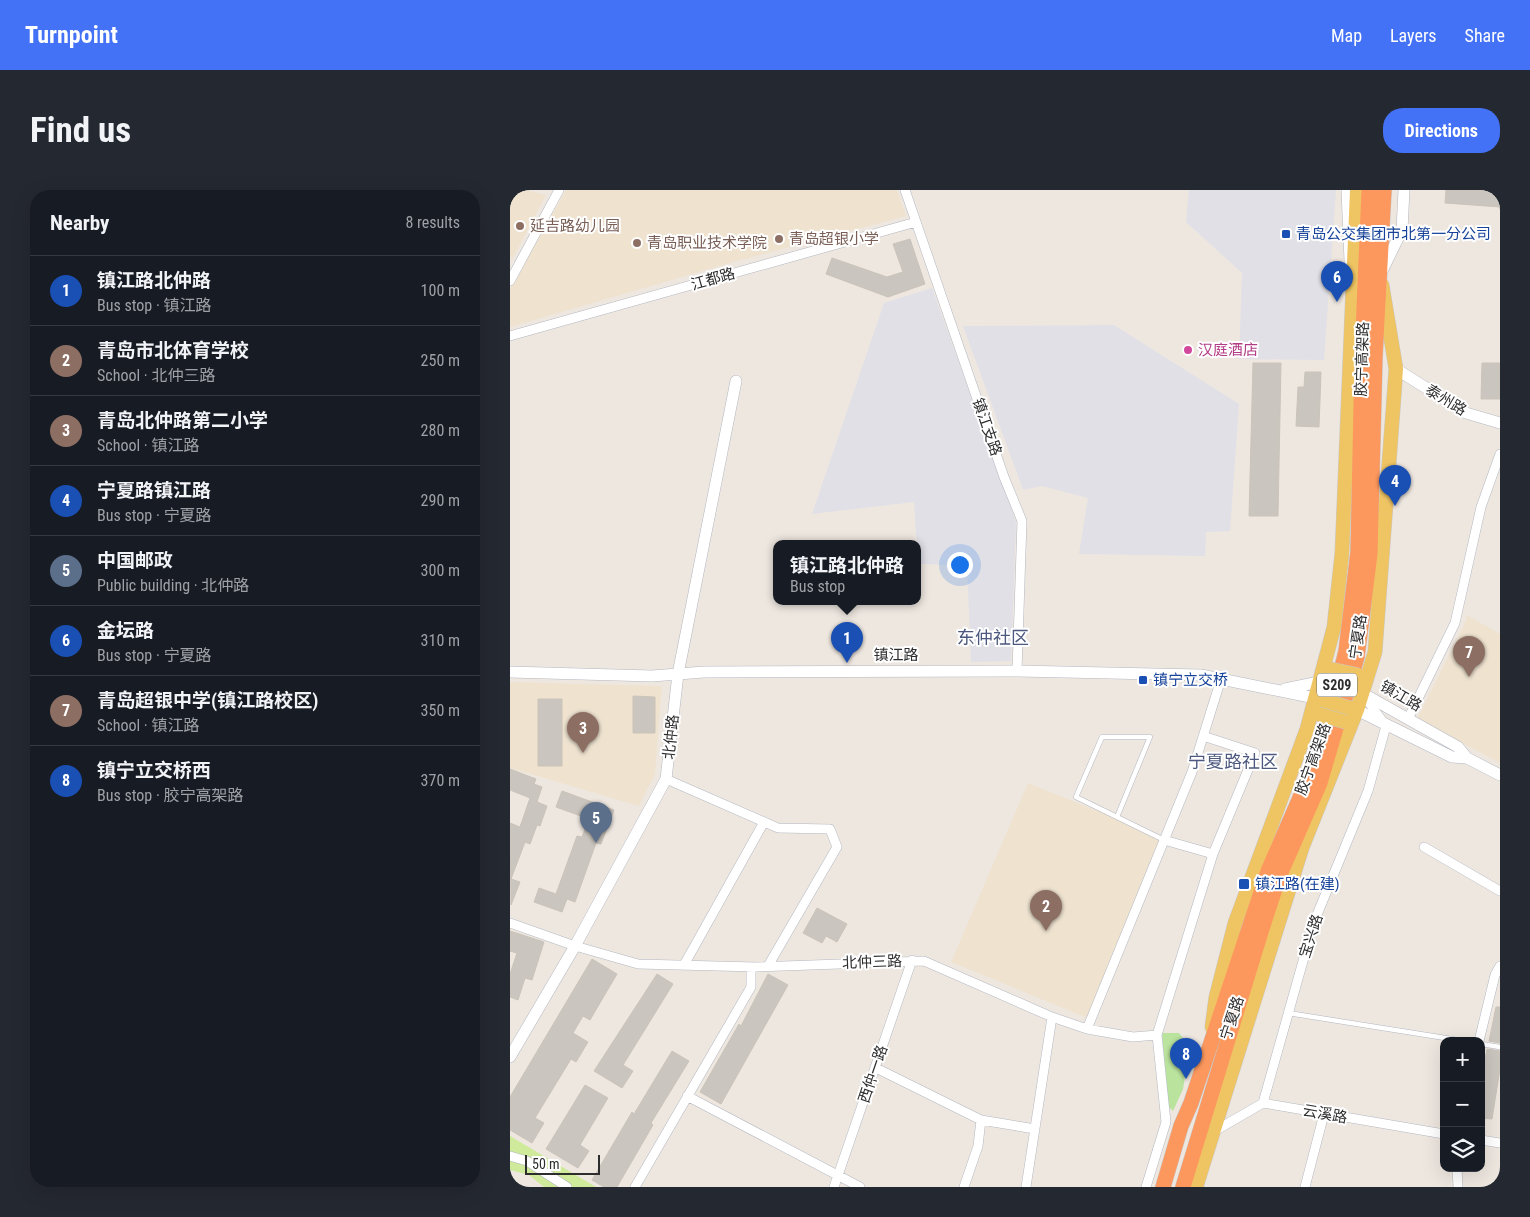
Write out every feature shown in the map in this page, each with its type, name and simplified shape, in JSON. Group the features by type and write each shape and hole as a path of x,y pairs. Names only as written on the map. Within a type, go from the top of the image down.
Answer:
{"highway":[{"name":"胶宁高架路","path":"1163,1187 1181,1126 1191,1103 1268,871 1309,777 1328,718 1346,651 1358,552 1363,336 1369,190"},
{"name":"胶宁高架路","path":"1184,1187 1279,877 1320,783 1357,657 1370,554 1375,357 1384,190"}],"main road":[{"name":"宁夏路","path":"1209,1048 1216,997 1235,923 1314,717 1328,664 1342,553 1357,190"},
{"name":"宁夏路","path":"1196,1187 1302,848 1347,727 1364,672 1376,652 1396,369 1380,275"},
{"path":"1328,664 1364,672"},
{"name":"镇江路","path":"1323,682 1358,692"},
{"name":"镇江路","path":"1319,699 1353,709"},
{"path":"1314,717 1347,727"}],"street":[{"path":"510,281 559,190"},
{"name":"镇江支路","path":"905,190 1004,477 1022,520 1017,671"},
{"path":"1347,190 1348,251 1353,276"},
{"path":"1380,275 1402,230 1404,190"},
{"name":"江都路","path":"510,336 916,222"},
{"name":"泰州路","path":"1396,369 1466,413 1500,423"},
{"name":"北仲路","path":"510,1057 575,946 666,779 678,674 736,381"},
{"path":"1408,720 1455,622 1481,507 1500,454"},
{"name":"镇江路","path":"510,672 652,676 714,672 1017,671 1201,675 1319,699"},
{"path":"1087,1029 1192,772 1221,678"},
{"name":"镇江路","path":"1281,690 1323,682"},
{"path":"1358,692 1386,726"},
{"name":"镇江路","path":"1358,692 1458,747 1468,758 1500,776"},
{"name":"镇江路","path":"1353,709 1452,757 1468,758"},
{"name":"宝兴路","path":"1263,1103 1314,922 1368,791 1386,726"},
{"path":"1146,1187 1166,1122 1157,1036 1214,854 1255,753 1204,736"},
{"path":"666,779 778,828 830,829 837,847 768,966"},
{"path":"684,965 764,822"},
{"path":"1164,840 1214,854"},
{"path":"1424,847 1500,891"},
{"name":"北仲三路","path":"510,923 575,946 638,964 751,967 924,961 1052,1018 1087,1029 1133,1037 1157,1036"},
{"name":"西仲一路","path":"834,1187 912,960"},
{"path":"1481,1037 1500,966"},
{"path":"635,1187 751,987 751,967"},
{"path":"1026,1187 1052,1018"},
{"path":"876,1068 981,1120 1035,1129"},
{"path":"688,1096 860,1187"},
{"path":"1212,1132 1263,1103"},
{"name":"云溪路","path":"1263,1103 1440,1133"},
{"path":"1305,1187 1324,1114"},
{"path":"964,1187 978,1146 981,1120"},
{"path":"1166,1122 1181,1126"},
{"path":"1485,1141 1500,1143"},
{"path":"510,1156 527,1161 567,1187"},
{"path":"1458,1172 1458,1187"}],"lane":[{"path":"1117,817 1150,736 1102,737 1076,797 1164,840"},
{"path":"1288,1013 1440,1037"},
{"path":"1485,1043 1500,1047"}],"shaded area":[{"name":"延吉路幼儿园","path":"510,190 527,190 546,195 513,258 510,257"},
{"name":"青岛职业技术学院","path":"566,190 897,190 906,216 734,262 510,327 510,289"},
{"name":"青岛公交集团市北第一分公司","path":"1189,190 1336,190 1324,360 1239,359 1242,273 1186,222"},
{"path":"932,288 1016,522 1011,661 971,662 967,565 921,564 921,540 916,540 914,502 812,514 884,303"},
{"path":"1114,325 1239,404 1230,531 1206,532 1205,556 1079,554 1088,498 1042,486 1023,490 963,326"},
{"path":"1467,615 1500,634 1500,763 1417,719 1465,623"},
{"path":"510,682 662,686 655,774 639,806 510,768"},
{"path":"1028,783 1167,839 1092,1020 951,962"}],"green space":[{"path":"1162,1033 1179,1033 1190,1047 1183,1089 1173,1111 1168,1106"},
{"path":"510,1136 596,1187 544,1187 529,1175 510,1170"}],"building":[{"path":"1446,190 1500,190 1500,207 1445,203"},
{"path":"910,239 925,284 888,297 826,274 832,258 887,277 903,272 893,244"},
{"path":"1253,363 1281,363 1278,516 1249,516"},
{"path":"1482,363 1500,363 1500,399 1481,399"},
{"path":"1305,372 1321,372 1319,427 1296,426 1298,387 1304,387"},
{"path":"633,696 655,697 655,733 633,733"},
{"path":"538,699 562,699 562,766 538,766"},
{"path":"510,769 536,779 534,784 542,787 537,802 547,806 540,826 537,825 530,844 525,842 511,879 520,882 511,905 510,823 520,827 530,798 510,790"},
{"path":"562,791 614,810 601,844 596,843 575,902 567,899 562,912 534,902 539,888 556,894 577,836 582,837 589,819 556,807"},
{"path":"817,908 847,924 837,942 826,936 822,943 803,933"},
{"path":"510,931 544,942 532,980 525,978 518,1000 510,997 510,974 517,953 510,951"},
{"path":"592,959 617,974 590,1020 583,1016 573,1033 588,1042 576,1062 571,1059 535,1118 544,1123 532,1143 510,1130 510,1097"},
{"path":"657,974 673,984 623,1065 633,1071 622,1088 594,1071"},
{"path":"768,974 788,985 721,1104 700,1092 739,1024 741,1026"},
{"path":"1496,1007 1500,1007 1500,1043 1489,1041"},
{"path":"1487,1049 1500,1051 1500,1069 1492,1119 1485,1118"},
{"path":"672,1051 689,1061 651,1123 653,1125 617,1187 604,1187 592,1180 632,1112 634,1114"},
{"path":"585,1085 608,1098 580,1145 589,1151 578,1168 546,1149"}],"place":[{"name":"延吉路幼儿园","path":"520,226"},
{"name":"青岛公交集团市北第一分公司","path":"1286,234"},
{"name":"青岛超银小学","path":"779,239"},
{"name":"青岛职业技术学院","path":"637,243"},
{"name":"金坛路","path":"1337,302"},
{"name":"汉庭酒店","path":"1188,350"},
{"name":"宁夏路镇江路","path":"1395,506"},
{"name":"镇江路北仲路","path":"847,663"},
{"name":"青岛超银中学(镇江路校区)","path":"1469,677"},
{"name":"镇宁立交桥","path":"1143,680"},
{"name":"青岛北仲路第二小学","path":"583,753"},
{"name":"中国邮政","path":"596,843"},
{"name":"镇江路(在建)","path":"1244,884"},
{"name":"青岛市北体育学校","path":"1046,931"},
{"name":"镇宁立交桥西","path":"1186,1079"}],"district":[{"name":"东仲社区","path":"993,637"},
{"name":"宁夏路社区","path":"1233,761"}]}
